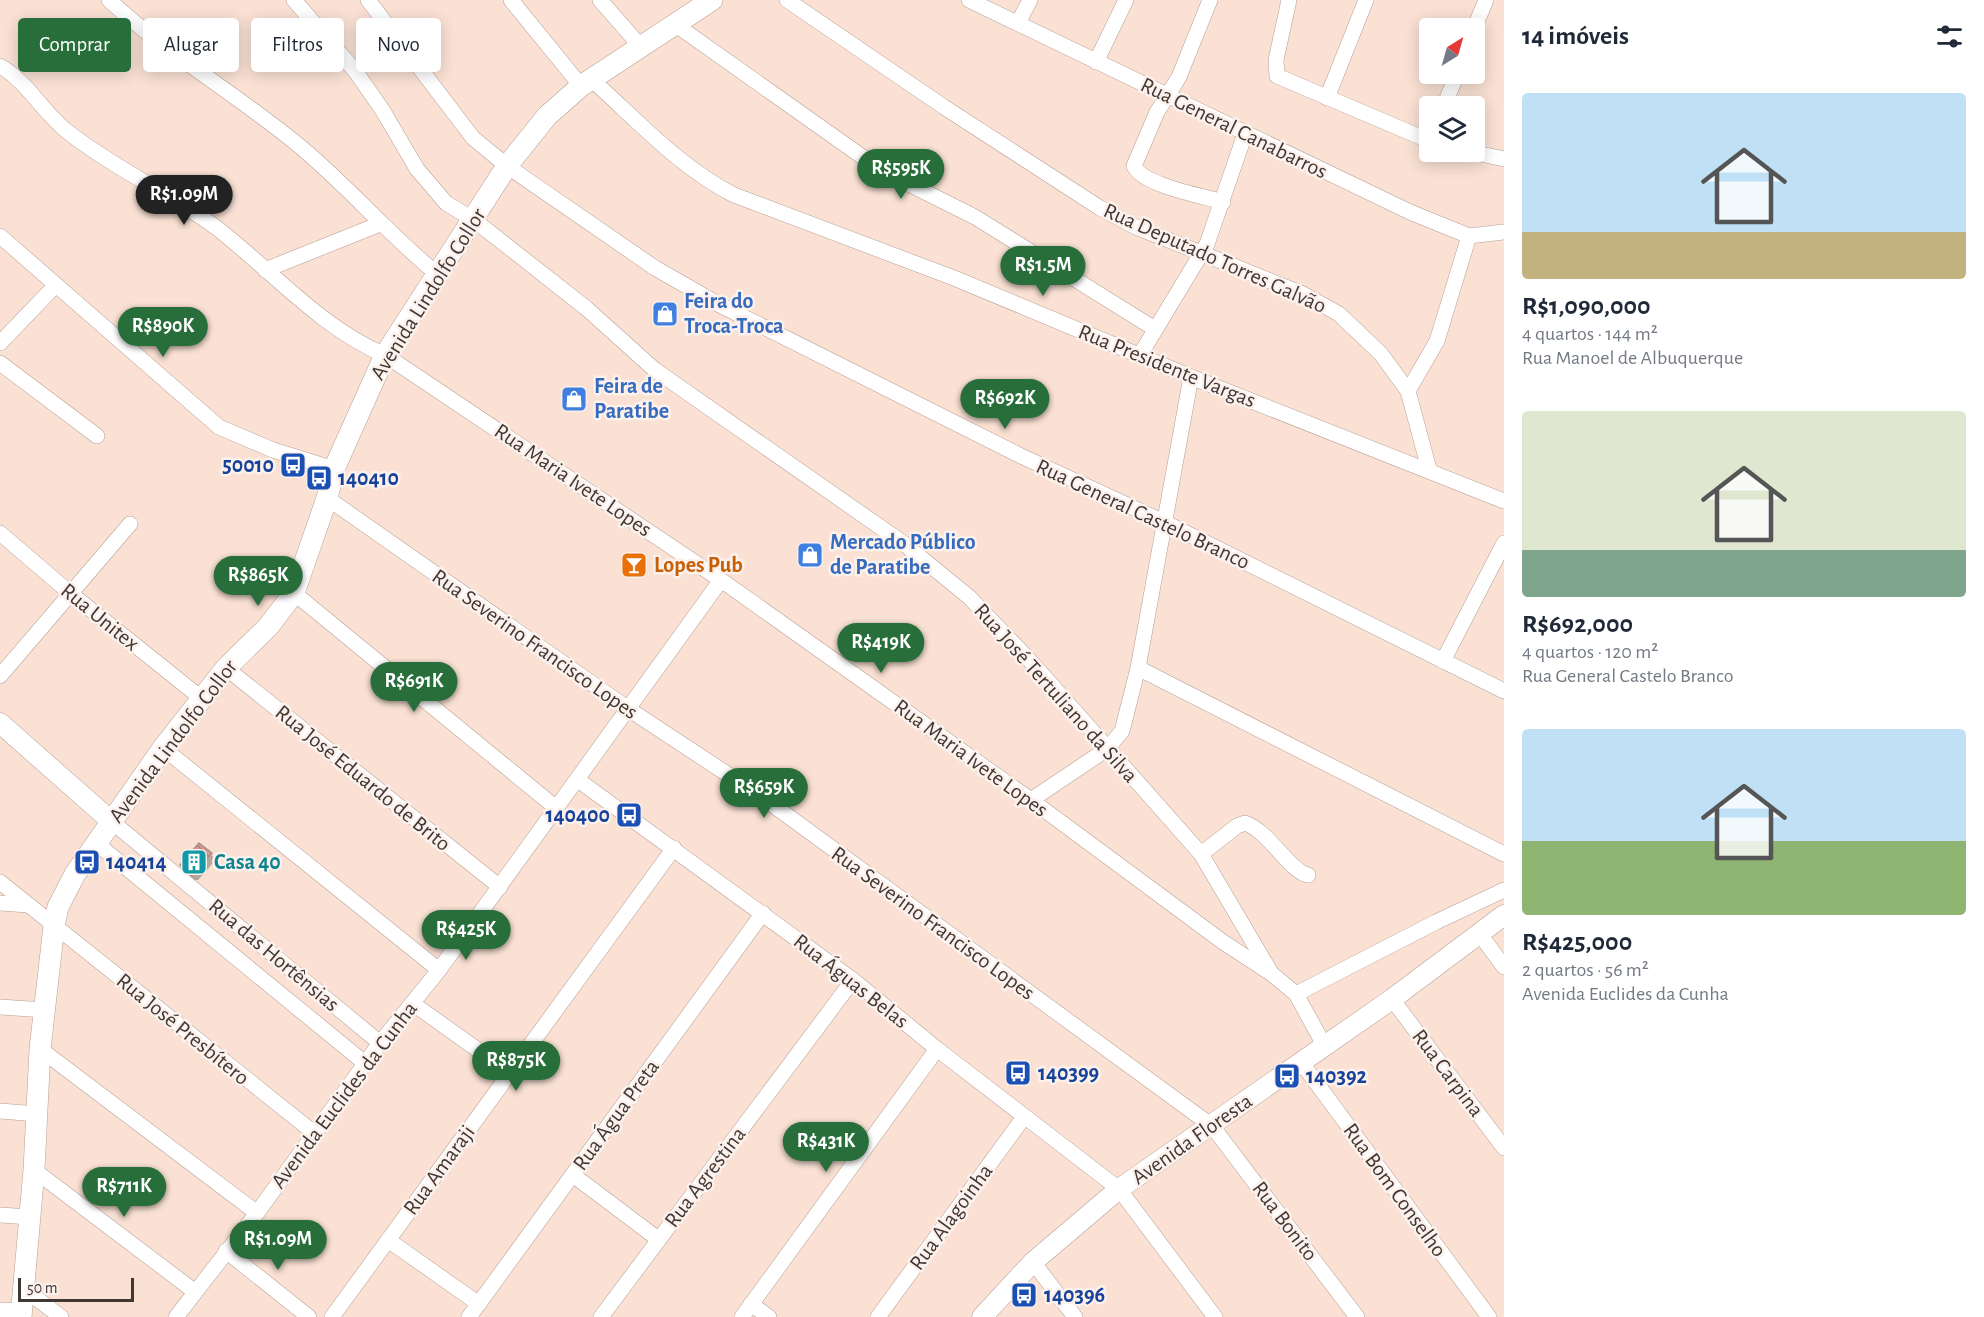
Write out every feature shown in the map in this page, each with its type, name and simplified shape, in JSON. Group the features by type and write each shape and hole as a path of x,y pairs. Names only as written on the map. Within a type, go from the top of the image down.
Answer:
{"main road":[{"name":"Avenida Lindolfo Collor","path":"21,1314 34,1170 39,1049 58,907 96,843 163,748 226,668 268,627 294,593 327,498 334,469 385,355 507,166 548,116 586,82 676,25 707,2"}],"street":[{"path":"109,0 190,66 263,117 299,146 436,274"},
{"name":"Rua José Tertuliano da Silva","path":"294,0 370,90 427,183 446,203 474,220 586,308 655,369 937,569 992,620 1201,854 1272,974"},
{"name":"Rua General Castelo Branco","path":"368,0 465,131 507,166 684,286 1020,456 1164,522 1504,691"},
{"name":"Rua Presidente Vargas","path":"511,0 586,82 720,188 759,206 843,234 954,278 1191,377 1429,469 1504,501"},
{"path":"600,0 641,47"},
{"name":"Rua Deputado Torres Galvão","path":"787,0 944,107 1100,208 1136,226 1303,294 1339,314 1381,354 1407,391 1429,469"},
{"name":"Rua General Canabarros","path":"969,0 1245,134 1469,236"},
{"path":"1018,23 1030,0"},
{"path":"1096,62 1126,0"},
{"path":"1210,0 1179,77 1157,112 1134,166 1148,179 1223,201"},
{"path":"1288,0 1276,60 1277,76 1419,136"},
{"path":"1327,98 1366,0"},
{"path":"1479,18 1486,0"},
{"path":"676,25 881,170 975,217 1155,329"},
{"name":"Rua Maria Ivete Lopes","path":"0,66 14,76 46,113 70,134 191,210 334,325 385,355 721,580 1031,800 1223,942 1272,974 1296,994 1324,1045"},
{"path":"1140,355 1201,253 1223,201 1245,134"},
{"path":"1485,155 1504,159"},
{"path":"265,270 380,224"},
{"path":"1407,391 1437,341 1469,236 1504,232"},
{"path":"0,236 219,427 273,450 334,469"},
{"path":"0,343 55,286"},
{"path":"0,363 97,436"},
{"path":"1031,800 1107,750 1122,731 1138,668 1191,377"},
{"name":"Rua Severino Francisco Lopes","path":"327,498 627,708 762,797 1212,1126"},
{"path":"0,676 130,524"},
{"name":"Rua Unitex","path":"0,533 70,593 201,698"},
{"path":"1443,661 1504,543"},
{"name":"Avenida Euclides da Cunha","path":"176,1317 256,1213 380,1043 439,970 721,580"},
{"path":"294,593 555,807"},
{"name":"Rua José Eduardo de Brito","path":"226,668 500,887"},
{"path":"1138,668 1504,854"},
{"path":"0,723 111,821"},
{"path":"163,748 439,970"},
{"name":"Rua Águas Belas","path":"578,780 853,980 937,1049 1119,1189 1215,1317"},
{"name":"Rua das Hortênsias","path":"111,821 380,1043"},
{"path":"1201,854 1237,826 1245,823 1266,836 1298,871 1308,875"},
{"name":"Rua das Hortênsias","path":"96,843 366,1064"},
{"name":"Rua Amaraji","path":"332,1317 674,848"},
{"name":"Rua José Presbítero","path":"0,882 313,1132"},
{"path":"1296,994 1504,890"},
{"path":"0,903 28,905"},
{"name":"Rua Água Preta","path":"469,1317 763,913"},
{"name":"Avenida Floresta","path":"982,1317 1034,1262 1119,1189 1392,999 1504,915"},
{"path":"1479,933 1504,967"},
{"name":"Rua Agrestina","path":"601,1317 853,980"},
{"name":"Rua Carpina","path":"1392,999 1504,1148"},
{"path":"412,1003 510,1073"},
{"path":"0,1007 45,1010"},
{"path":"39,1049 256,1213"},
{"path":"741,1317 937,1049"},
{"name":"Rua Bom Conselho","path":"1301,1062 1489,1317"},
{"path":"0,1111 37,1114"},
{"name":"Rua Alagoinha","path":"878,1317 1024,1117"},
{"name":"Rua Bonito","path":"1212,1126 1357,1317"},
{"path":"34,1170 194,1291"},
{"path":"573,1175 658,1239"},
{"path":"0,1215 30,1217"},
{"path":"388,1240 479,1304"},
{"path":"226,1251 309,1317"},
{"path":"1034,1262 1075,1317"},
{"path":"23,1288 61,1317"},
{"path":"751,1304 769,1317"},
{"path":"0,1310 21,1314"}],"building":[{"name":"Casa 40","path":"199,843 212,853 192,876 180,865"}],"place":[{"name":"Feira do Troca-Troca","path":"665,314"},
{"name":"Feira de Paratibe","path":"574,399"},
{"name":"50010","path":"293,465"},
{"name":"140410","path":"319,478"},
{"name":"Mercado Público de Paratibe","path":"810,555"},
{"name":"Lopes Pub","path":"634,565"},
{"name":"140400","path":"629,815"},
{"name":"140414","path":"87,862"},
{"name":"Casa 40","path":"194,862"},
{"name":"140399","path":"1018,1073"},
{"name":"140392","path":"1287,1076"},
{"name":"140396","path":"1024,1295"}]}
